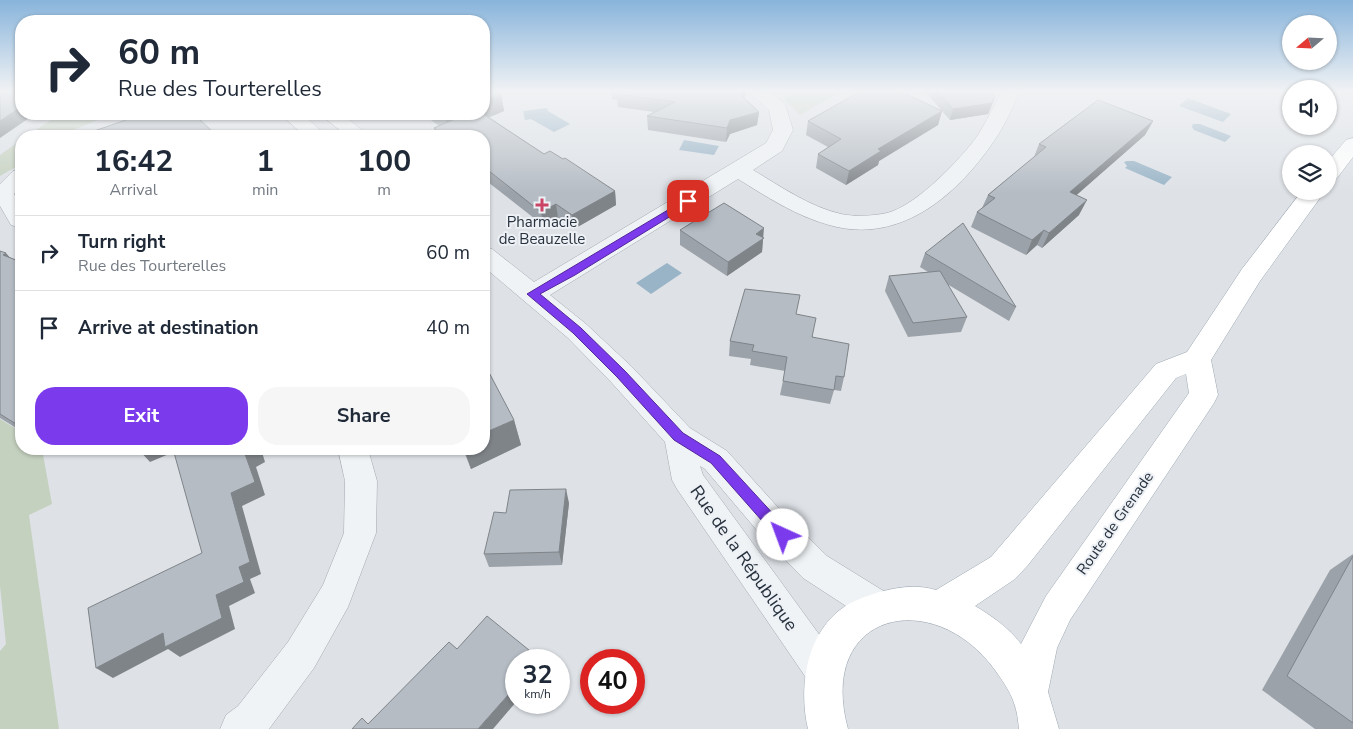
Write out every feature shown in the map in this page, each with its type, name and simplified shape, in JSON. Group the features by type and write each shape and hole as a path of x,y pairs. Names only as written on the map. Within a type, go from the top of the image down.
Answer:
{"main road":[{"path":"1337,164 1351,148"},
{"path":"940,608 1003,568 1166,371 1197,359 1251,275 1307,200"},
{"name":"Route de Grenade","path":"1029,692 1038,645 1058,608 1204,395 1197,359"},
{"path":"828,729 822,699 824,672 834,643 853,620 878,607 897,603 918,603 940,608 967,620 992,638 1013,663 1029,692 1037,716 1038,729"}],"street":[{"path":"532,294 572,272 775,147 783,130 782,125"},
{"path":"738,170 796,204 837,221 872,222 898,218 940,187 970,160 994,125"},
{"path":"15,181 1,194 15,211"},
{"path":"490,260 577,331 621,374 679,437 716,460 772,524 815,567 878,607"},
{"name":"Rue de la République","path":"679,437 688,480 824,672"},
{"path":"240,729 252,720 301,655 336,595 360,533 361,481 354,455"}],"green space":[{"path":"43,125 85,125 73,130 36,130"},
{"path":"15,144 15,167 0,176 0,155"},
{"path":"0,419 15,428 15,455 43,455 52,504 29,515 59,729 0,729 0,651 6,644 0,586"}],"water":[{"path":"542,125 568,125 554,132"},
{"path":"1193,125 1203,125 1231,136 1225,142 1194,130"},
{"path":"684,140 719,146 714,155 679,150"},
{"path":"1134,161 1172,177 1164,185 1125,168 1127,166 1124,162"},
{"path":"667,263 682,273 651,294 636,283"}],"building":[{"path":"111,125 206,125 211,130 97,130"},
{"path":"441,125 500,125 544,154 550,151 563,159 565,158 615,191 572,215 556,204 541,212 490,172 490,130 436,130 434,128"},
{"path":"707,125 728,125 727,128"},
{"path":"815,125 918,125 878,149 881,151 849,171 818,154 841,139"},
{"path":"1064,125 1148,125 1070,192 1087,200 1049,233 1044,230 1032,240 977,212 995,198 988,195 1046,147 1039,144"},
{"path":"724,203 764,228 756,234 764,238 728,262 680,230"},
{"path":"963,223 1016,307 925,253"},
{"path":"0,251 6,253 3,255 15,260 15,423 0,414"},
{"path":"940,271 967,317 913,323 889,276"},
{"path":"745,289 800,295 796,314 816,318 812,337 849,344 844,377 836,376 834,390 783,381 787,357 752,351 754,345 730,341"},
{"path":"490,374 514,420 490,430"},
{"path":"175,455 245,455 255,482 231,493 250,562 239,567 244,582 216,595 222,618 165,647 163,633 96,668 88,608 202,553"},
{"path":"566,489 559,552 484,554 494,512 506,513 510,490"},
{"path":"1353,556 1353,723 1287,676"},
{"path":"487,616 528,649 505,649 505,698 478,729 352,729 362,718 368,724 449,642 457,649"}],"place":[{"name":"Pharmacie de Beauzelle","path":"542,205"}],"route":[{"path":"688,201 572,272 532,294 577,331 621,374 679,437 716,460 783,535"}]}
